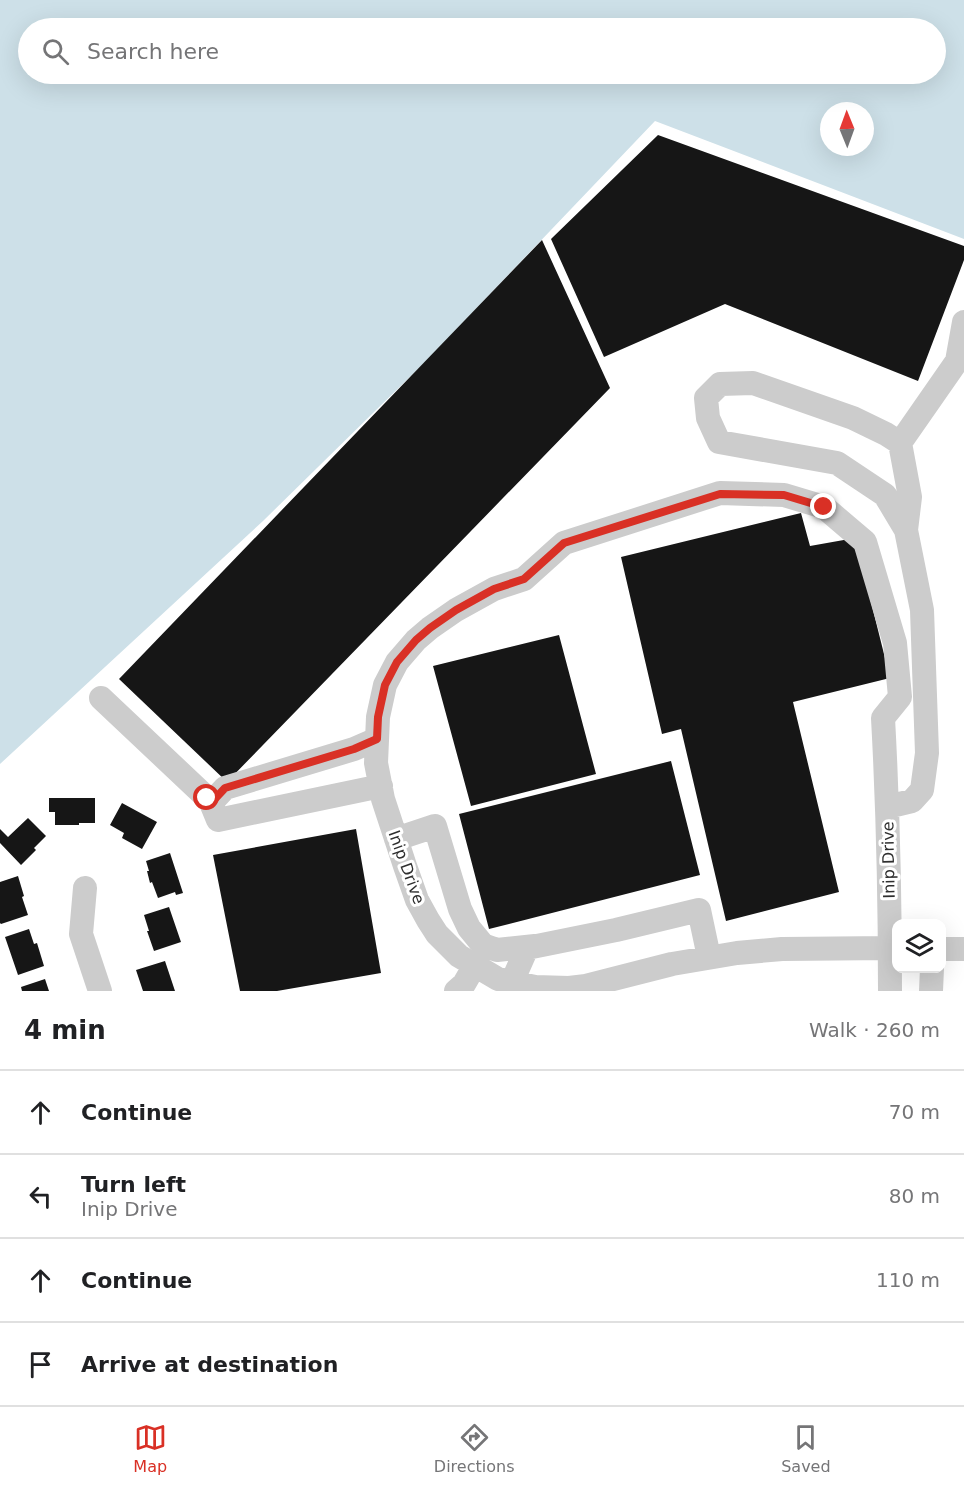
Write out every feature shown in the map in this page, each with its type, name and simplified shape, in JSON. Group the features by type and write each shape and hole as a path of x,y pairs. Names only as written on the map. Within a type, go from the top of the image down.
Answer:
{"street":[{"path":"900,443 961,362 964,322"},
{"path":"887,807 912,801 922,790 927,753 922,610 906,530 910,497 900,443 853,418 753,382 720,384 706,398 708,418 719,442 837,463 885,495 906,530"},
{"name":"Inip Drive","path":"892,924 883,718 900,697 896,643 865,542 824,507 784,495 720,494 564,543 524,579 494,589 456,610 430,628 397,662 385,685 378,717 376,763 383,799 417,900 437,934 459,956 498,979 521,986 569,989 623,984 672,964 737,952 782,949 892,948"},
{"path":"101,698 207,798 218,820 381,786"},
{"path":"211,803 225,788 354,749 377,739"},
{"path":"396,839 435,826 460,909 476,937 483,945 497,950 536,946"},
{"path":"85,888 81,934 100,991"},
{"path":"521,986 527,948 699,910 709,957"},
{"path":"946,949 964,949"},
{"path":"890,991 892,962"},
{"path":"456,991 464,984 475,965"},
{"path":"932,973 932,991"}],"shaded area":[{"path":"0,0 964,0 964,239 655,121 425,362 263,521 0,764"}],"building":[{"path":"658,135 964,246 964,260 918,381 725,304 604,357 551,239"},
{"path":"542,240 610,388 227,782 119,679"},
{"path":"801,513 810,546 855,538 890,678 793,702 839,892 726,921 681,729 662,734 621,557"},
{"path":"559,635 596,774 471,806 433,666"},
{"path":"671,761 700,875 489,929 459,814"},
{"path":"49,798 95,798 95,823 55,825 55,812 49,812"},
{"path":"122,803 157,822 142,849 122,838 124,833 110,825"},
{"path":"28,818 46,836 21,865 0,843 0,829 8,837"},
{"path":"356,829 381,973 277,991 240,991 213,855"},
{"path":"170,853 183,893 176,895 175,892 158,898 152,882 150,883 146,861"},
{"path":"18,876 28,915 1,924 0,882"},
{"path":"169,907 181,942 154,951 144,915"},
{"path":"29,929 34,944 37,943 44,966 18,975 5,937"},
{"path":"165,961 175,991 143,991 136,970"},
{"path":"45,979 49,991 22,991 21,987"}],"route":[{"path":"207,798 211,803 225,788 354,749 377,739 378,717 385,685 397,662 416,640 456,610 494,589 524,579 564,543 720,494 784,495 824,507"}]}
